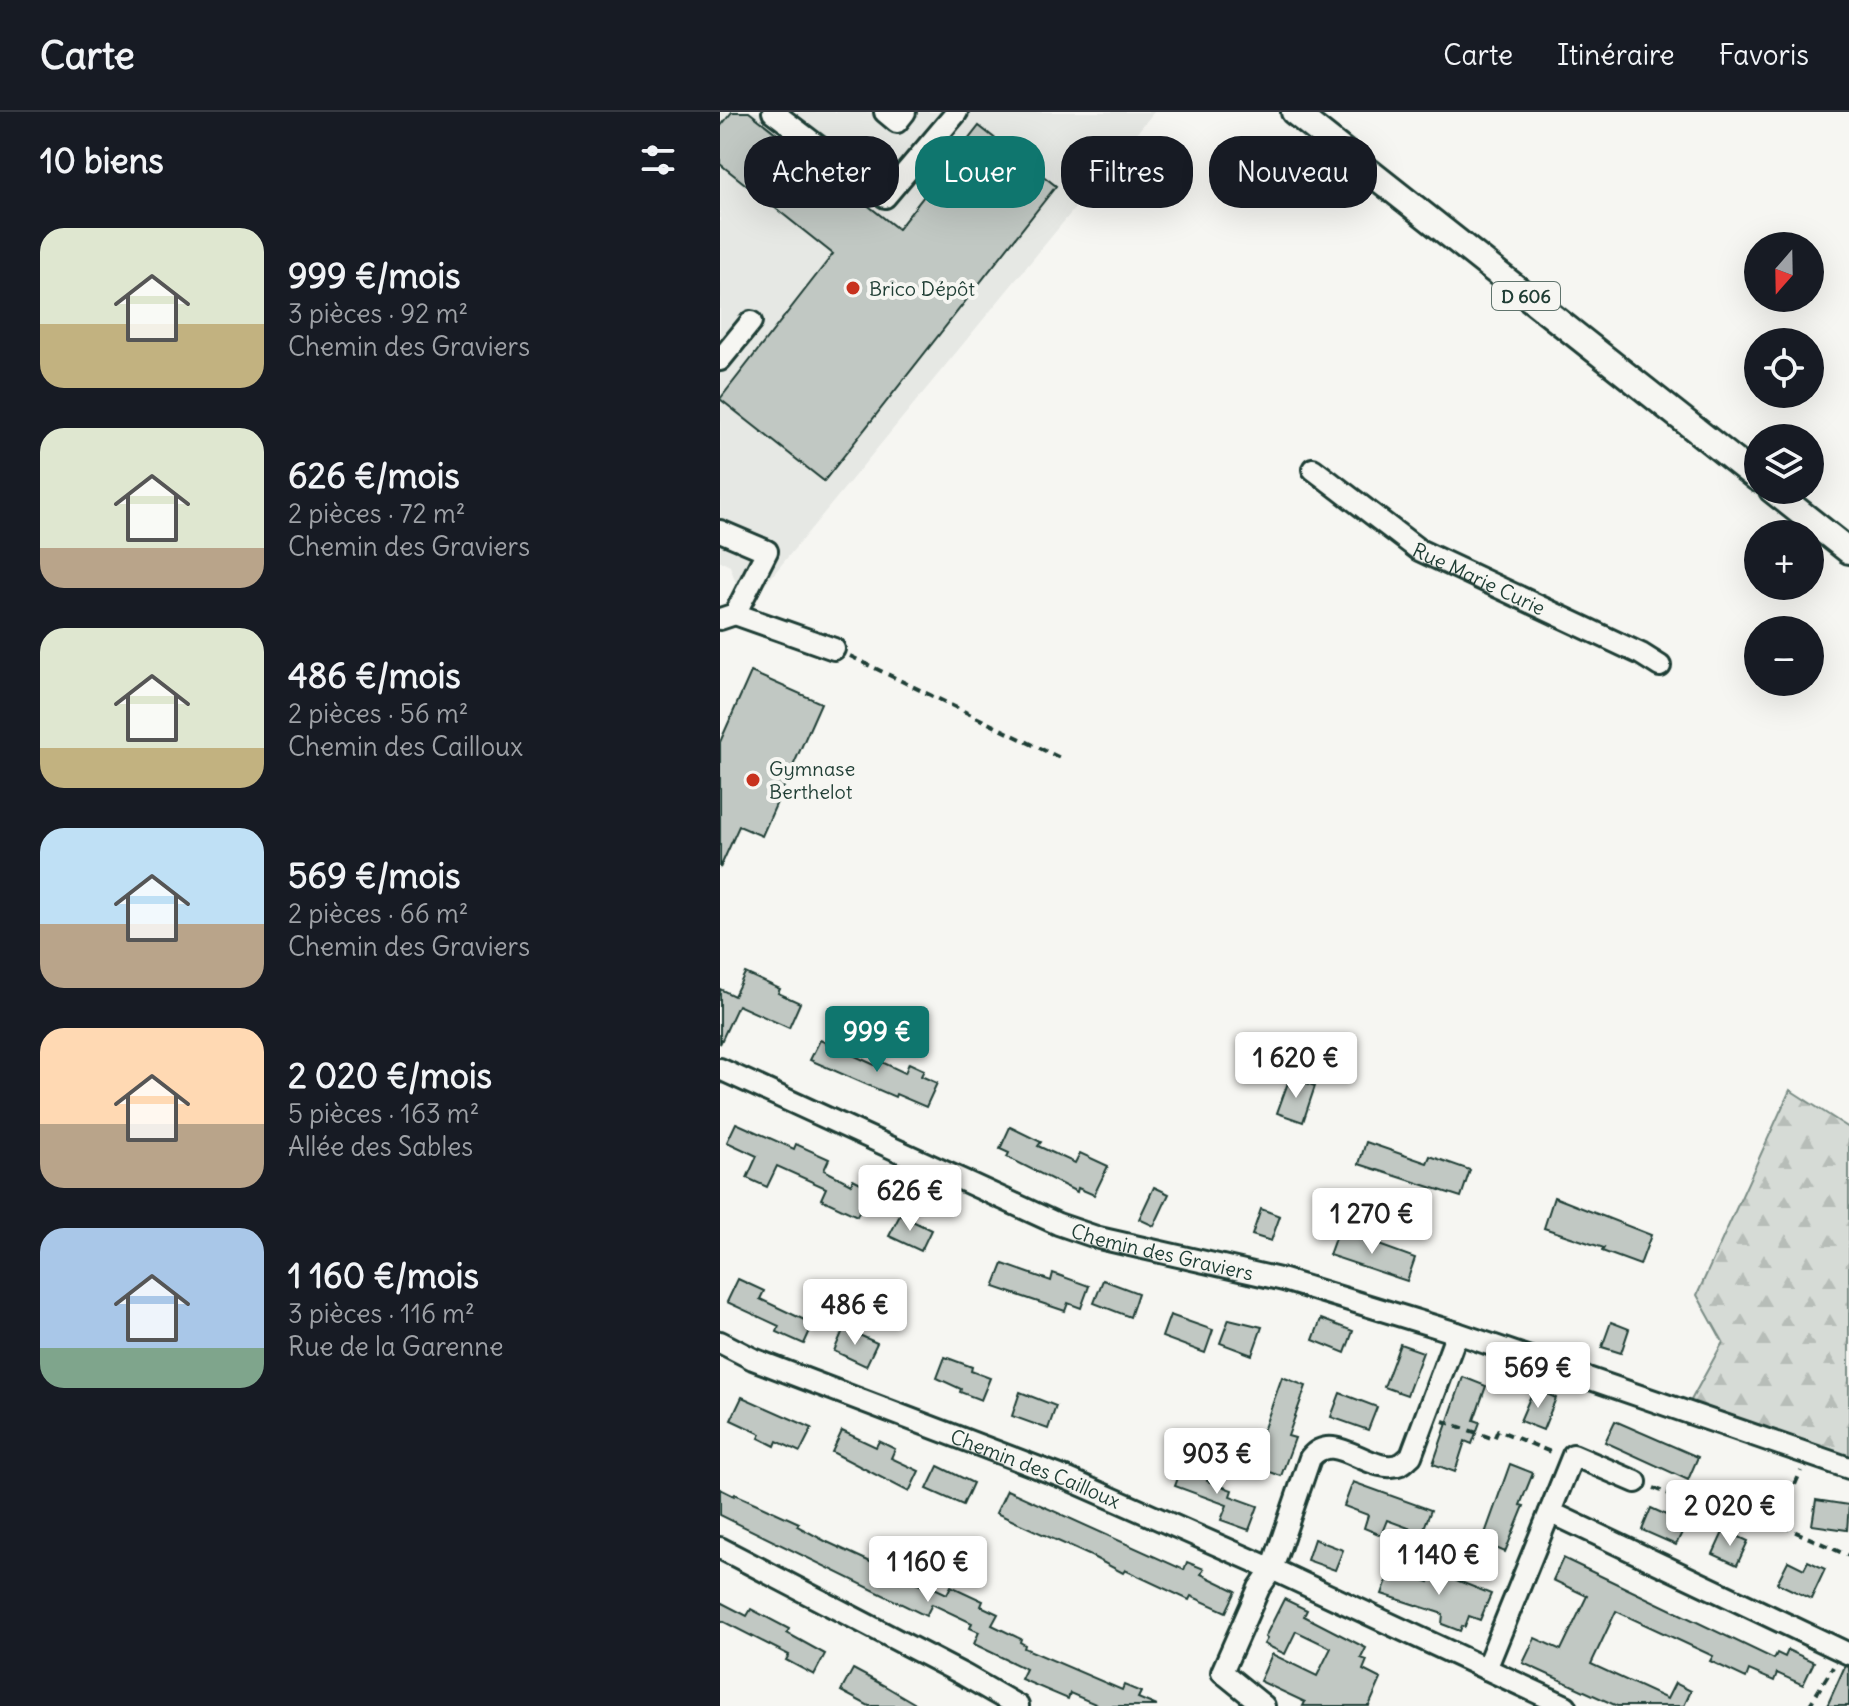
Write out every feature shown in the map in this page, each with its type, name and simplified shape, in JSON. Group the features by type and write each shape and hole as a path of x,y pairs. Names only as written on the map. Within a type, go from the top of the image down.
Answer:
{"main road":[{"name":"D 606","path":"1294,112 1744,468"},
{"path":"1790,504 1849,551"}],"street":[{"path":"773,112 885,197 957,112"},
{"path":"885,112 897,122 905,112"},
{"path":"720,360 751,322"},
{"name":"Rue Marie Curie","path":"1313,469 1419,550 1641,654 1660,666"},
{"path":"720,531 767,551 728,616 834,649"},
{"name":"Chemin des Graviers","path":"720,1069 1058,1224 1099,1238 1284,1280 1457,1333 1849,1468"},
{"path":"1264,1706 1222,1672 1259,1588 1272,1569 1310,1458 1317,1449 1330,1447 1386,1466 1401,1464 1411,1456 1457,1333"},
{"name":"Chemin des Cailloux","path":"720,1342 782,1371 1068,1479 1272,1569 1566,1706"},
{"path":"1486,1669 1573,1455 1636,1482"},
{"path":"1550,1512 1845,1653"},
{"path":"720,1548 1018,1706"}],"path":[{"path":"834,649 1060,758"},
{"path":"1426,1415 1494,1439 1498,1430 1571,1460"},
{"path":"1778,1523 1809,1455"},
{"path":"1636,1482 1703,1507 1721,1498 1849,1556"},
{"path":"1809,1706 1845,1653"}],"shaded area":[{"path":"720,112 1154,112 1134,136 1061,136 1061,208 1075,208 745,609 730,566 720,561"}],"green space":[{"path":"1790,1090 1849,1128 1849,1461 1690,1402 1723,1342 1697,1295"}],"building":[{"path":"732,112 749,112 780,136 744,136 744,183 720,164 720,127"},
{"path":"979,126 992,136 971,136"},
{"path":"1045,177 1056,186 1045,200"},
{"path":"915,207 1039,208 824,481 720,399 833,254 775,208 871,208 898,229"},
{"name":"Gymnase Berthelot","path":"751,672 821,703 762,836 739,826 720,868 720,742"},
{"path":"745,973 780,989 778,993 800,1003 789,1028 738,1005 720,1044 720,989 734,996"},
{"path":"820,1040 879,1067 882,1062 905,1073 909,1063 924,1070 921,1076 937,1083 926,1107 810,1060"},
{"path":"1290,1077 1315,1086 1303,1122 1277,1113"},
{"path":"736,1123 794,1149 796,1144 829,1159 824,1170 851,1184 853,1179 870,1188 857,1216 821,1199 826,1188 777,1166 767,1187 747,1178 757,1156 727,1142"},
{"path":"1010,1127 1041,1142 1038,1146 1075,1163 1080,1153 1108,1166 1094,1195 1078,1188 1077,1192 1007,1157 1009,1153 1000,1149"},
{"path":"1366,1142 1427,1163 1430,1156 1470,1170 1461,1197 1359,1164"},
{"path":"1154,1187 1169,1194 1154,1226 1139,1219"},
{"path":"1554,1197 1651,1235 1640,1265 1602,1251 1604,1248 1544,1228"},
{"path":"1261,1209 1280,1216 1271,1241 1252,1235"},
{"path":"900,1215 931,1230 921,1251 889,1236"},
{"path":"1338,1230 1415,1258 1407,1281 1329,1255"},
{"path":"1003,1264 1051,1281 1053,1273 1089,1286 1081,1308 1068,1303 1065,1311 994,1287"},
{"path":"738,1279 764,1291 760,1299 813,1324 804,1344 777,1332 779,1326 727,1302"},
{"path":"1103,1280 1138,1293 1130,1317 1094,1303"},
{"path":"1170,1315 1213,1330 1205,1353 1162,1337"},
{"path":"1229,1319 1262,1327 1252,1355 1220,1343"},
{"path":"1321,1319 1353,1331 1345,1353 1313,1340"},
{"path":"1611,1322 1629,1329 1621,1353 1602,1347"},
{"path":"844,1328 877,1343 866,1366 834,1351"},
{"path":"1400,1344 1423,1352 1407,1395 1384,1387"},
{"path":"945,1357 990,1378 981,1400 937,1378"},
{"path":"1282,1377 1306,1386 1288,1436 1295,1438 1281,1476 1254,1466 1258,1455 1255,1454"},
{"path":"1463,1377 1486,1386 1474,1420 1480,1422 1472,1444 1465,1441 1455,1472 1433,1464"},
{"path":"1538,1390 1556,1398 1543,1430 1520,1421 1532,1393"},
{"path":"1020,1392 1056,1406 1048,1429 1012,1416"},
{"path":"1340,1393 1377,1407 1368,1430 1331,1417"},
{"path":"742,1397 812,1428 800,1452 777,1441 775,1446 759,1438 761,1434 731,1420"},
{"path":"1615,1421 1698,1457 1688,1480 1605,1442"},
{"path":"842,1431 876,1447 879,1441 895,1449 891,1458 919,1471 909,1492 832,1452"},
{"path":"1184,1462 1210,1472 1207,1481 1232,1490 1230,1496 1258,1506 1249,1530 1221,1520 1227,1505 1175,1486"},
{"path":"1510,1464 1533,1473 1520,1505 1524,1506 1505,1552 1482,1542"},
{"path":"938,1466 973,1483 963,1505 927,1489"},
{"path":"1353,1482 1431,1510 1422,1533 1387,1520 1381,1535 1364,1528 1368,1515 1344,1506"},
{"path":"720,1489 799,1523 797,1526 825,1541 929,1589 930,1586 947,1594 951,1586 983,1601 981,1606 998,1614 992,1625 1021,1639 1024,1648 1122,1690 1124,1685 1141,1692 1138,1698 1157,1706 1100,1706 1070,1693 1068,1699 1021,1679 1026,1669 974,1644 979,1632 970,1628 972,1623 932,1604 926,1616 720,1515"},
{"path":"1007,1490 1184,1570 1187,1562 1204,1569 1201,1574 1236,1591 1226,1612 1191,1596 1189,1600 1125,1570 1123,1573 996,1513"},
{"path":"1816,1500 1849,1505 1847,1530 1812,1525"},
{"path":"1651,1508 1686,1524 1676,1545 1642,1530"},
{"path":"1724,1530 1748,1541 1737,1565 1713,1554"},
{"path":"1314,1539 1343,1550 1335,1570 1307,1560"},
{"path":"1563,1558 1774,1659 1777,1653 1785,1657 1788,1650 1814,1662 1803,1685 1777,1673 1774,1681 1749,1670 1746,1678 1710,1661 1713,1656 1616,1611 1591,1664 1667,1699 1675,1683 1691,1691 1684,1706 1617,1706 1523,1663 1535,1638 1561,1650 1587,1596 1553,1580"},
{"path":"1788,1561 1804,1569 1808,1561 1825,1569 1811,1599 1777,1583"},
{"path":"1391,1569 1429,1582 1431,1578 1436,1580 1439,1573 1491,1594 1480,1620 1469,1616 1460,1631 1442,1624 1443,1614 1382,1594"},
{"path":"1284,1599 1307,1610 1304,1616 1366,1648 1361,1658 1367,1660 1363,1670 1381,1679 1369,1706 1303,1706 1305,1702 1260,1681 1272,1654 1317,1676 1331,1648 1296,1631 1285,1654 1264,1644"},
{"path":"720,1602 747,1616 751,1609 789,1629 787,1633 825,1654 814,1675 786,1660 789,1655 720,1620"},
{"path":"1845,1666 1849,1667 1849,1706 1827,1706"},
{"path":"853,1669 919,1706 869,1706 841,1691"}],"place":[{"name":"Brico Dépôt","path":"853,288"},
{"name":"Gymnase Berthelot","path":"753,780"}]}
